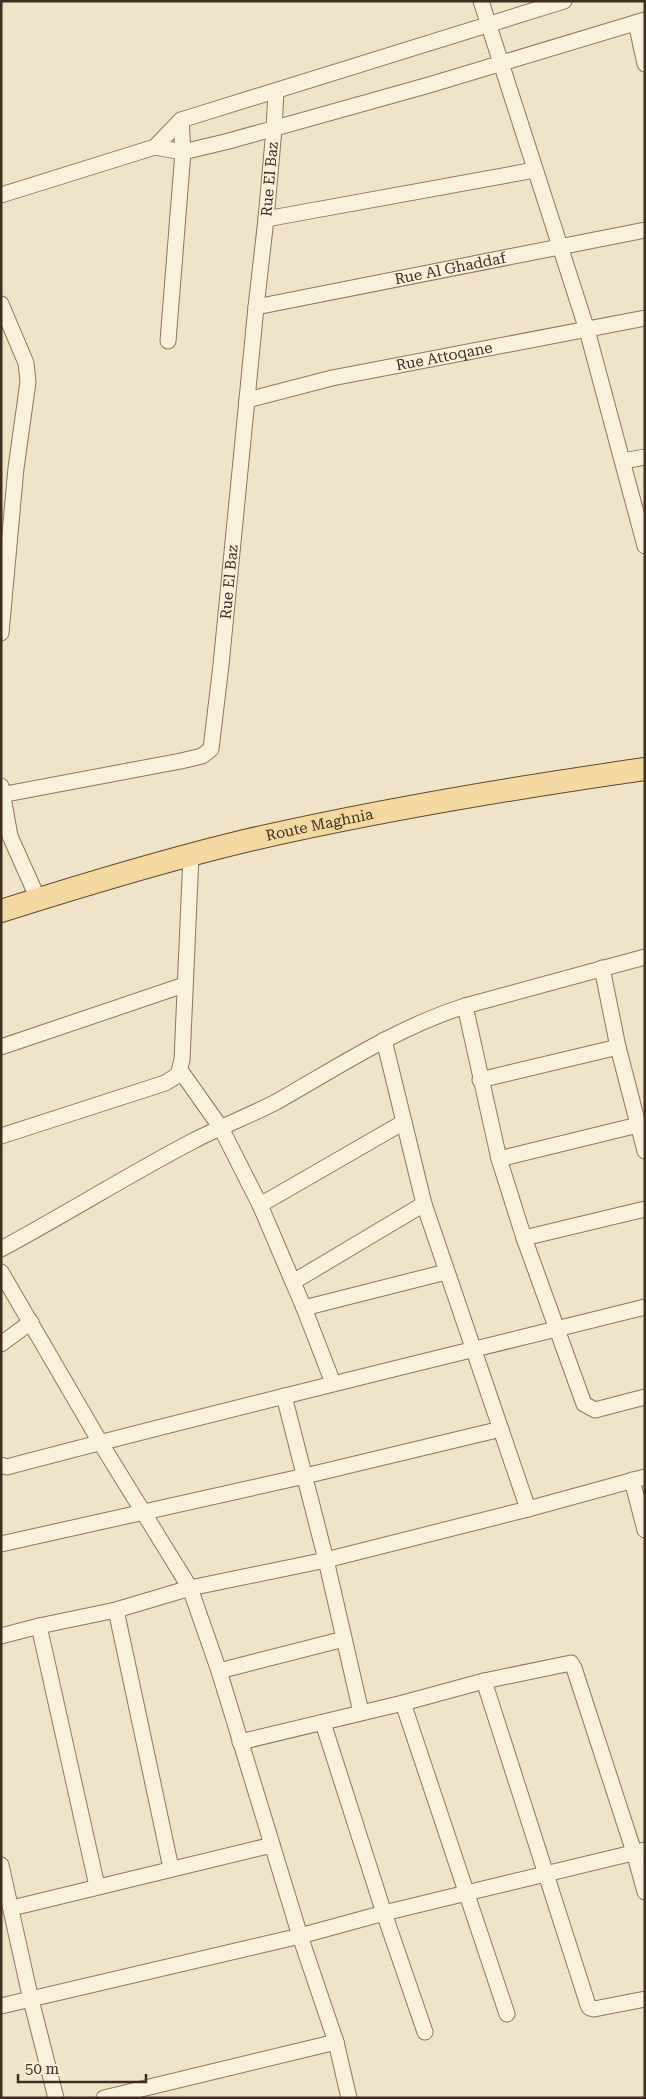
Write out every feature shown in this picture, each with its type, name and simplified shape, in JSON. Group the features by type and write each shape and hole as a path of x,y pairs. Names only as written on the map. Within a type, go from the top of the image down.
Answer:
{"main road":[{"name":"Route Maghnia","path":"1,911 191,855 258,838 442,801 543,783 645,769"}],"street":[{"path":"481,1 535,170 562,247 587,330 645,546"},
{"path":"155,147 181,120 564,1"},
{"path":"1,195 155,147 183,152 274,129 640,21 645,64"},
{"name":"Rue El Baz","path":"38,899 10,836 2,792 181,761 202,756 210,749 222,656 246,400 266,219 276,90"},
{"path":"168,341 183,152 181,120"},
{"path":"266,219 535,170"},
{"name":"Rue Al Ghaddaf","path":"256,307 645,230"},
{"path":"1,304 24,356 28,382 16,468 1,633"},
{"name":"Rue Attoqane","path":"246,400 332,378 645,318"},
{"path":"623,461 645,457"},
{"path":"1,1136 165,1083 174,1078 180,1070 191,855"},
{"path":"1,1249 154,1162 255,1113 384,1040 435,1015 645,957"},
{"path":"602,968 618,1047 645,1151"},
{"path":"1,1047 184,985"},
{"path":"465,1006 499,1159 524,1238 584,1404 588,1408 595,1410 645,1398"},
{"path":"384,1040 424,1204 473,1351 502,1428 528,1509"},
{"path":"480,1080 618,1047"},
{"path":"180,1070 221,1128 260,1206 304,1308 333,1383"},
{"path":"260,1206 404,1122"},
{"path":"499,1159 638,1125"},
{"path":"293,1282 424,1204"},
{"path":"524,1238 645,1208"},
{"path":"1,1272 100,1442 145,1512 190,1588 219,1671 300,1936 336,2042 350,2098"},
{"path":"304,1308 446,1272"},
{"path":"1,1465 7,1467 333,1383 473,1351 645,1306"},
{"path":"1,1344 31,1322"},
{"path":"284,1396 326,1560 361,1712"},
{"path":"1,1544 305,1476 502,1428"},
{"path":"1,1636 116,1610 190,1588 326,1560 528,1509 638,1478 645,1530"},
{"path":"116,1610 171,1868"},
{"path":"39,1626 98,1886"},
{"path":"219,1671 344,1639"},
{"path":"240,1742 324,1723 484,1681 570,1663 574,1668 640,1851 645,1892"},
{"path":"484,1681 590,2008 645,1999"},
{"path":"403,1703 507,2014"},
{"path":"324,1723 384,1913 425,2032"},
{"path":"12,1908 272,1845"},
{"path":"1,2006 300,1936 384,1913 640,1851"},
{"path":"1,1865 31,2000 56,2098"},
{"path":"104,2098 336,2042"}]}
